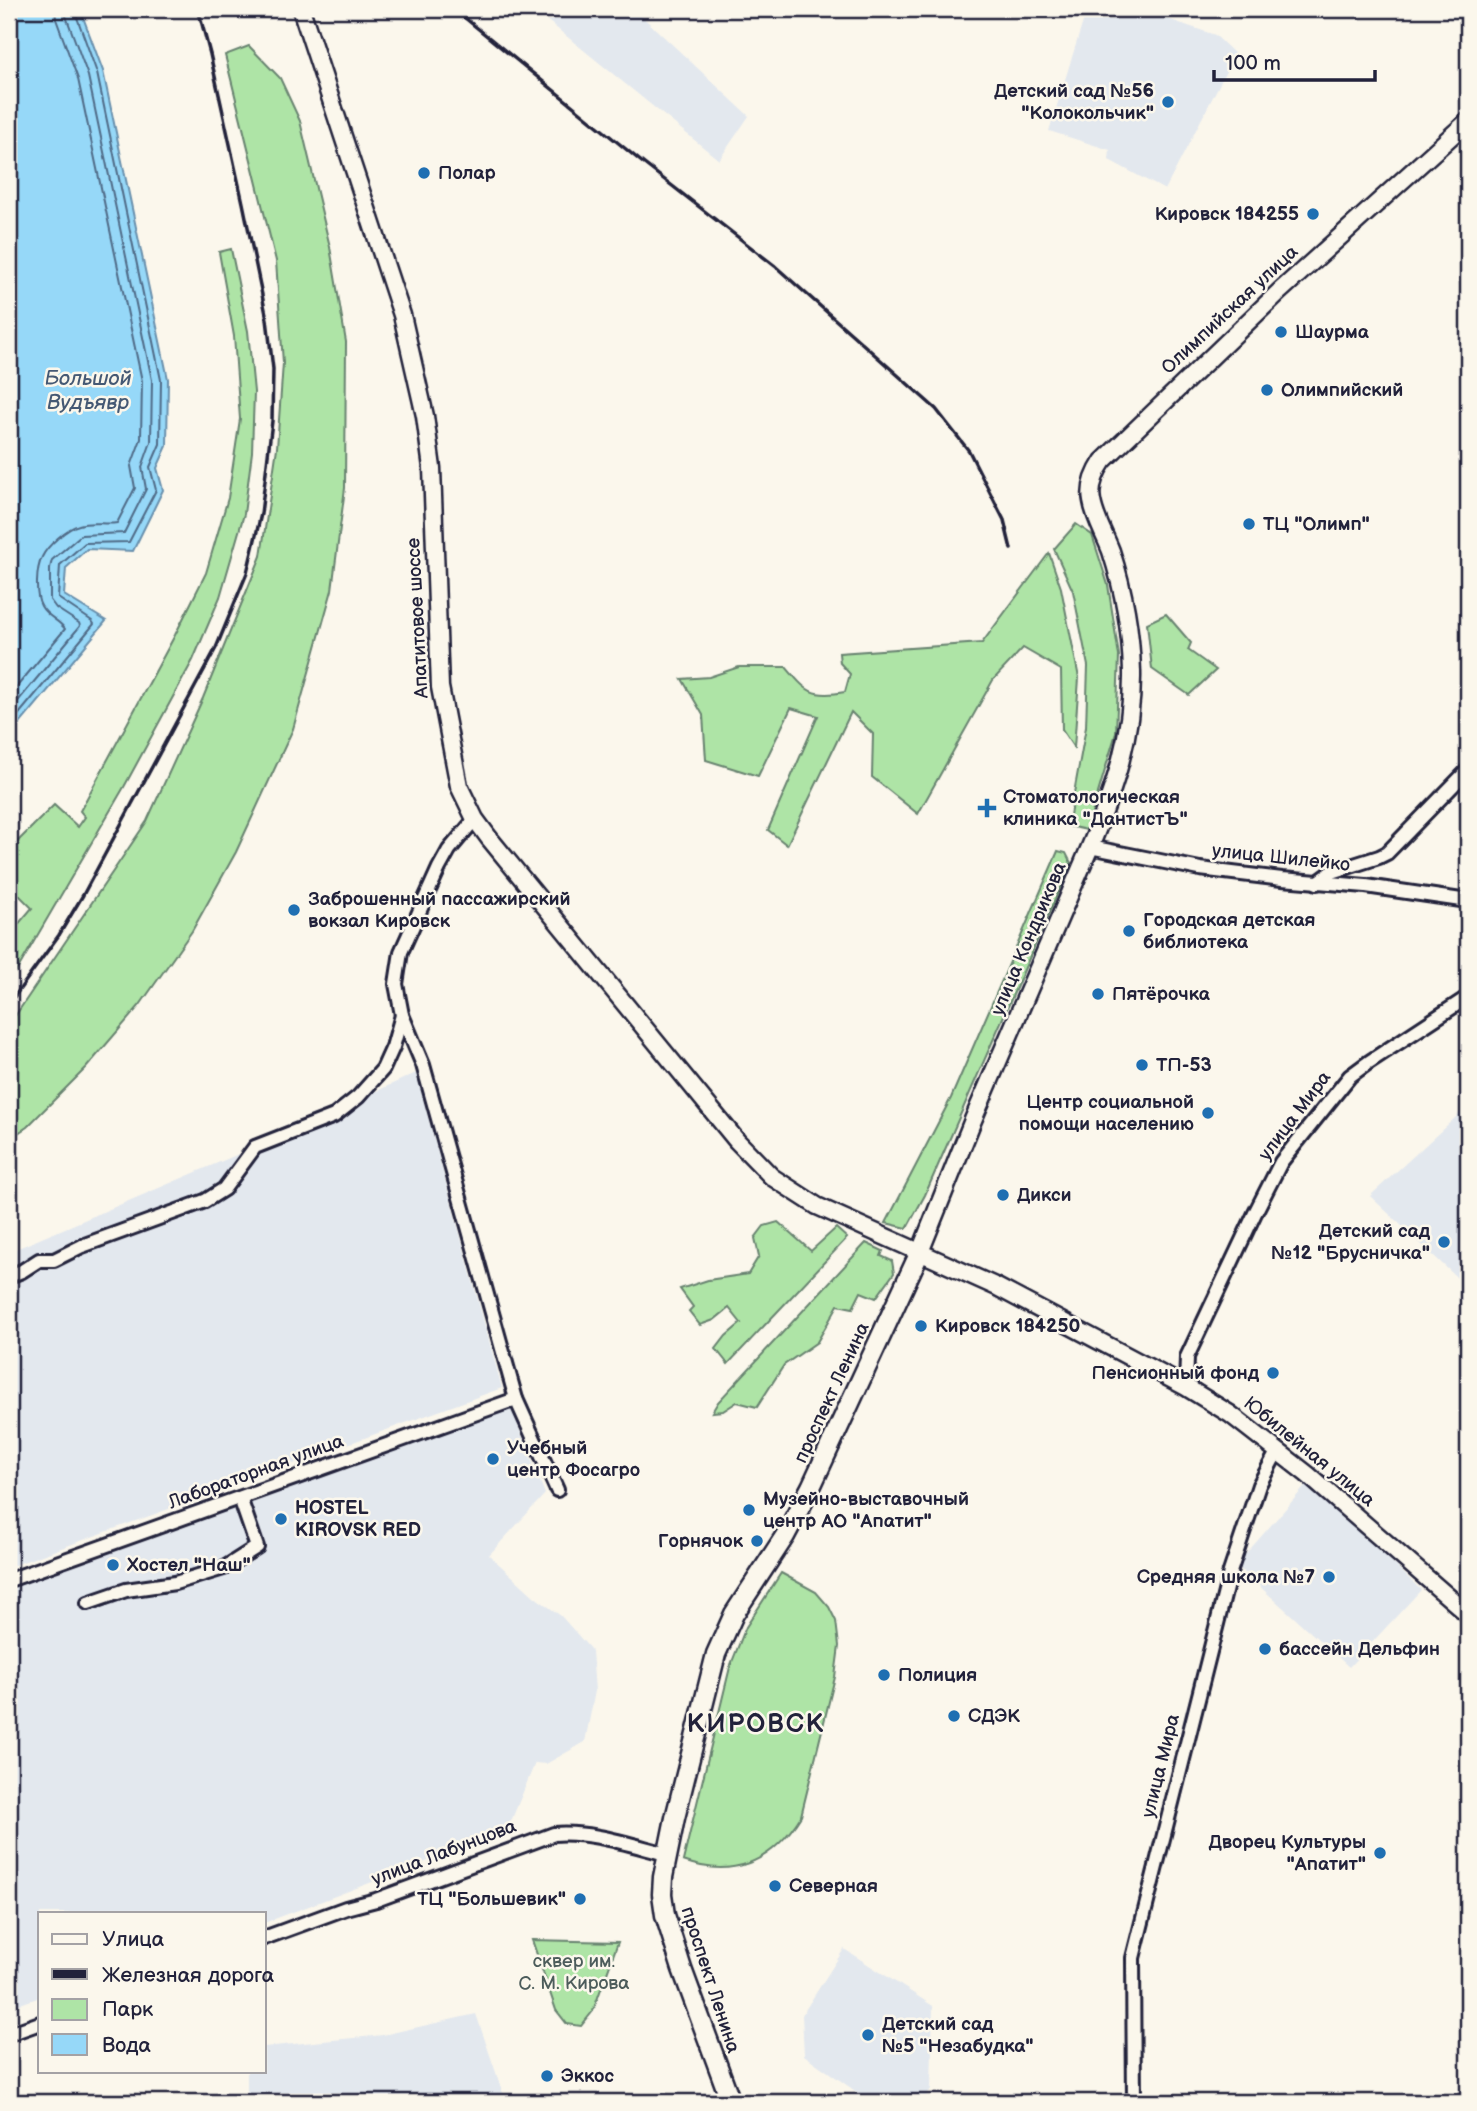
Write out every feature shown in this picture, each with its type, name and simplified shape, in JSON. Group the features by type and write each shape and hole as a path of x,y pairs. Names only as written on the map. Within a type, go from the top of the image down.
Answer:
{"main road":[{"name":"проспект Ленина","path":"731,2102 686,1982 665,1915 662,1894 666,1859 716,1654 734,1614 785,1536 811,1487 920,1252"}],"street":[{"name":"Апатитовое шоссе","path":"301,9 402,315 424,411 432,468 440,687 460,786 475,819 708,1107 772,1177 817,1206 920,1252"},
{"name":"Олимпийская улица","path":"1130,632 1118,573 1092,500 1095,474 1103,461 1271,299 1468,121"},
{"name":"улица Кондрикова","path":"920,1252 973,1120 1106,810 1122,762 1129,723 1130,632"},
{"path":"1317,883 1332,872 1387,853 1468,770"},
{"path":"475,819 449,850 439,868 401,952 396,984 402,1015 423,1065 516,1399 557,1490"},
{"name":"улица Шилейко","path":"1090,847 1200,869 1366,886 1468,901"},
{"name":"улица Мира","path":"1186,1387 1187,1357 1281,1162 1350,1076 1468,998"},
{"path":"9,1276 39,1261 54,1261 82,1246 205,1201 224,1189 255,1147 334,1116 358,1097 383,1069 402,1015"},
{"name":"Юбилейная улица","path":"920,1252 997,1287 1186,1387 1230,1414 1278,1450 1468,1614"},
{"name":"Лабораторная улица","path":"9,1580 516,1399"},
{"name":"улица Мира","path":"1134,2102 1133,1958 1230,1572 1259,1485 1278,1450"},
{"path":"88,1603 126,1590 175,1583 225,1568 257,1547 240,1498"},
{"name":"улица Лабунцова","path":"266,1937 554,1834 566,1833 617,1841 666,1859"},
{"path":"9,2034 38,2023"}],"shaded area":[{"path":"533,9 634,9 749,116 719,160"},
{"path":"1087,9 1138,9 1215,35 1235,54 1165,190 1109,160 1110,150 1049,131"},
{"path":"416,1073 502,1388 9,1567 9,1252 255,1147"},
{"name":"Детский сад №12 \"Брусничка\"","path":"1468,1106 1468,1288 1370,1196"},
{"path":"511,1408 545,1494 489,1555 535,1597 561,1616 592,1651 595,1691 585,1742 546,1764 535,1763 507,1831 266,1922 266,1912 38,1912 38,1998 9,2008 9,1588"},
{"name":"Средняя школа №7","path":"1309,1482 1421,1590 1349,1667 1236,1565"},
{"name":"Детский сад №5 \"Незабудка\"","path":"844,1949 933,2006 931,2089 922,2102 871,2102 804,2055 802,2015"},
{"path":"476,2014 506,2102 247,2102 247,2072 266,2072 266,2047 383,2035"}],"green space":[{"path":"249,46 280,78 300,121 330,247 346,342 345,488 332,590 293,729 236,852 192,931 140,1005 86,1068 27,1127 9,1139 9,1025 147,821 203,698 261,556 277,448 283,363 276,261 225,55"},
{"path":"231,249 248,331 254,392 252,452 244,514 220,597 193,660 124,787 9,980 9,935 32,908 9,885 9,850 54,805 78,827 85,817 80,811 206,573 228,498 240,419 234,336 219,252"},
{"path":"1076,524 1092,535 1108,585 1119,656 1116,733 1087,830 1068,826 1086,727 1088,666 1073,591 1054,549"},
{"path":"1049,553 1061,588 1079,678 1074,748 1062,730 1061,670 1023,648 993,680 918,814 872,777 873,734 851,712 787,845 768,830 818,716 791,708 758,776 706,760 703,715 682,679 709,677 739,667 786,667 811,691 825,694 845,692 850,674 840,663 839,653 982,643"},
{"path":"1166,614 1191,643 1188,650 1216,670 1189,695 1152,669 1147,623"},
{"path":"1058,851 1066,853 1071,863 925,1195 907,1228 886,1223 951,1098"},
{"path":"778,1222 811,1251 836,1228 847,1238 728,1364 716,1349 741,1323 729,1308 714,1320 700,1325 689,1311 693,1307 680,1289 708,1280 748,1274 759,1256 755,1238 764,1226"},
{"path":"866,1243 883,1251 881,1256 892,1261 894,1273 876,1298 861,1292 853,1308 838,1305 817,1342 784,1365 757,1407 737,1402 723,1411 712,1412 718,1402"},
{"path":"781,1573 816,1592 829,1607 836,1621 839,1646 835,1677 801,1816 778,1845 751,1862 719,1868 683,1861 730,1667 746,1627"},
{"name":"сквер им. С. М. Кирова","path":"532,1940 618,1942 593,2011 581,2026 567,2024 556,2010"}],"water":[{"name":"Большой Вудъявр","path":"9,9 80,9 103,71 168,379 167,446 157,468 163,490 133,551 87,549 66,568 64,595 106,621 9,737"}],"railway":[{"path":"9,1004 59,935 83,895 216,648 247,573 261,514 272,421 273,369 267,319 198,9"},
{"path":"454,9 775,266 936,409 969,451 1004,520 1011,549"}],"place":[{"name":"Детский сад №56 \"Колокольчик\"","path":"1168,102"},
{"name":"Полар","path":"424,173"},
{"name":"Кировск 184255","path":"1313,214"},
{"name":"Шаурма","path":"1281,332"},
{"name":"Олимпийский","path":"1267,390"},
{"name":"ТЦ \"Олимп\"","path":"1249,524"},
{"name":"Стоматологическая клиника \"ДантистЪ\"","path":"987,808"},
{"name":"Заброшенный пассажирский вокзал Кировск","path":"294,910"},
{"name":"Городская детская библиотека","path":"1129,931"},
{"name":"Пятёрочка","path":"1098,994"},
{"name":"ТП-53","path":"1142,1065"},
{"name":"Центр социальной помощи населению","path":"1208,1113"},
{"name":"Дикси","path":"1003,1195"},
{"name":"Детский сад №12 \"Брусничка\"","path":"1444,1242"},
{"name":"Кировск 184250","path":"921,1326"},
{"name":"Пенсионный фонд","path":"1273,1373"},
{"name":"Учебный центр Фосагро","path":"493,1459"},
{"name":"Музейно-выставочный центр АО \"Апатит\"","path":"749,1510"},
{"name":"HOSTEL KIROVSK RED","path":"281,1519"},
{"name":"Горнячок","path":"757,1541"},
{"name":"Хостел \"Наш\"","path":"113,1565"},
{"name":"Средняя школа №7","path":"1329,1577"},
{"name":"бассейн Дельфин","path":"1265,1649"},
{"name":"Полиция","path":"884,1675"},
{"name":"СДЭК","path":"954,1716"},
{"name":"Дворец Культуры \"Апатит\"","path":"1380,1853"},
{"name":"Северная","path":"775,1886"},
{"name":"ТЦ \"Большевик\"","path":"580,1899"},
{"name":"Детский сад №5 \"Незабудка\"","path":"868,2035"},
{"name":"Эккос","path":"547,2076"}],"district":[{"name":"КИРОВСК","path":"756,1724"}]}
